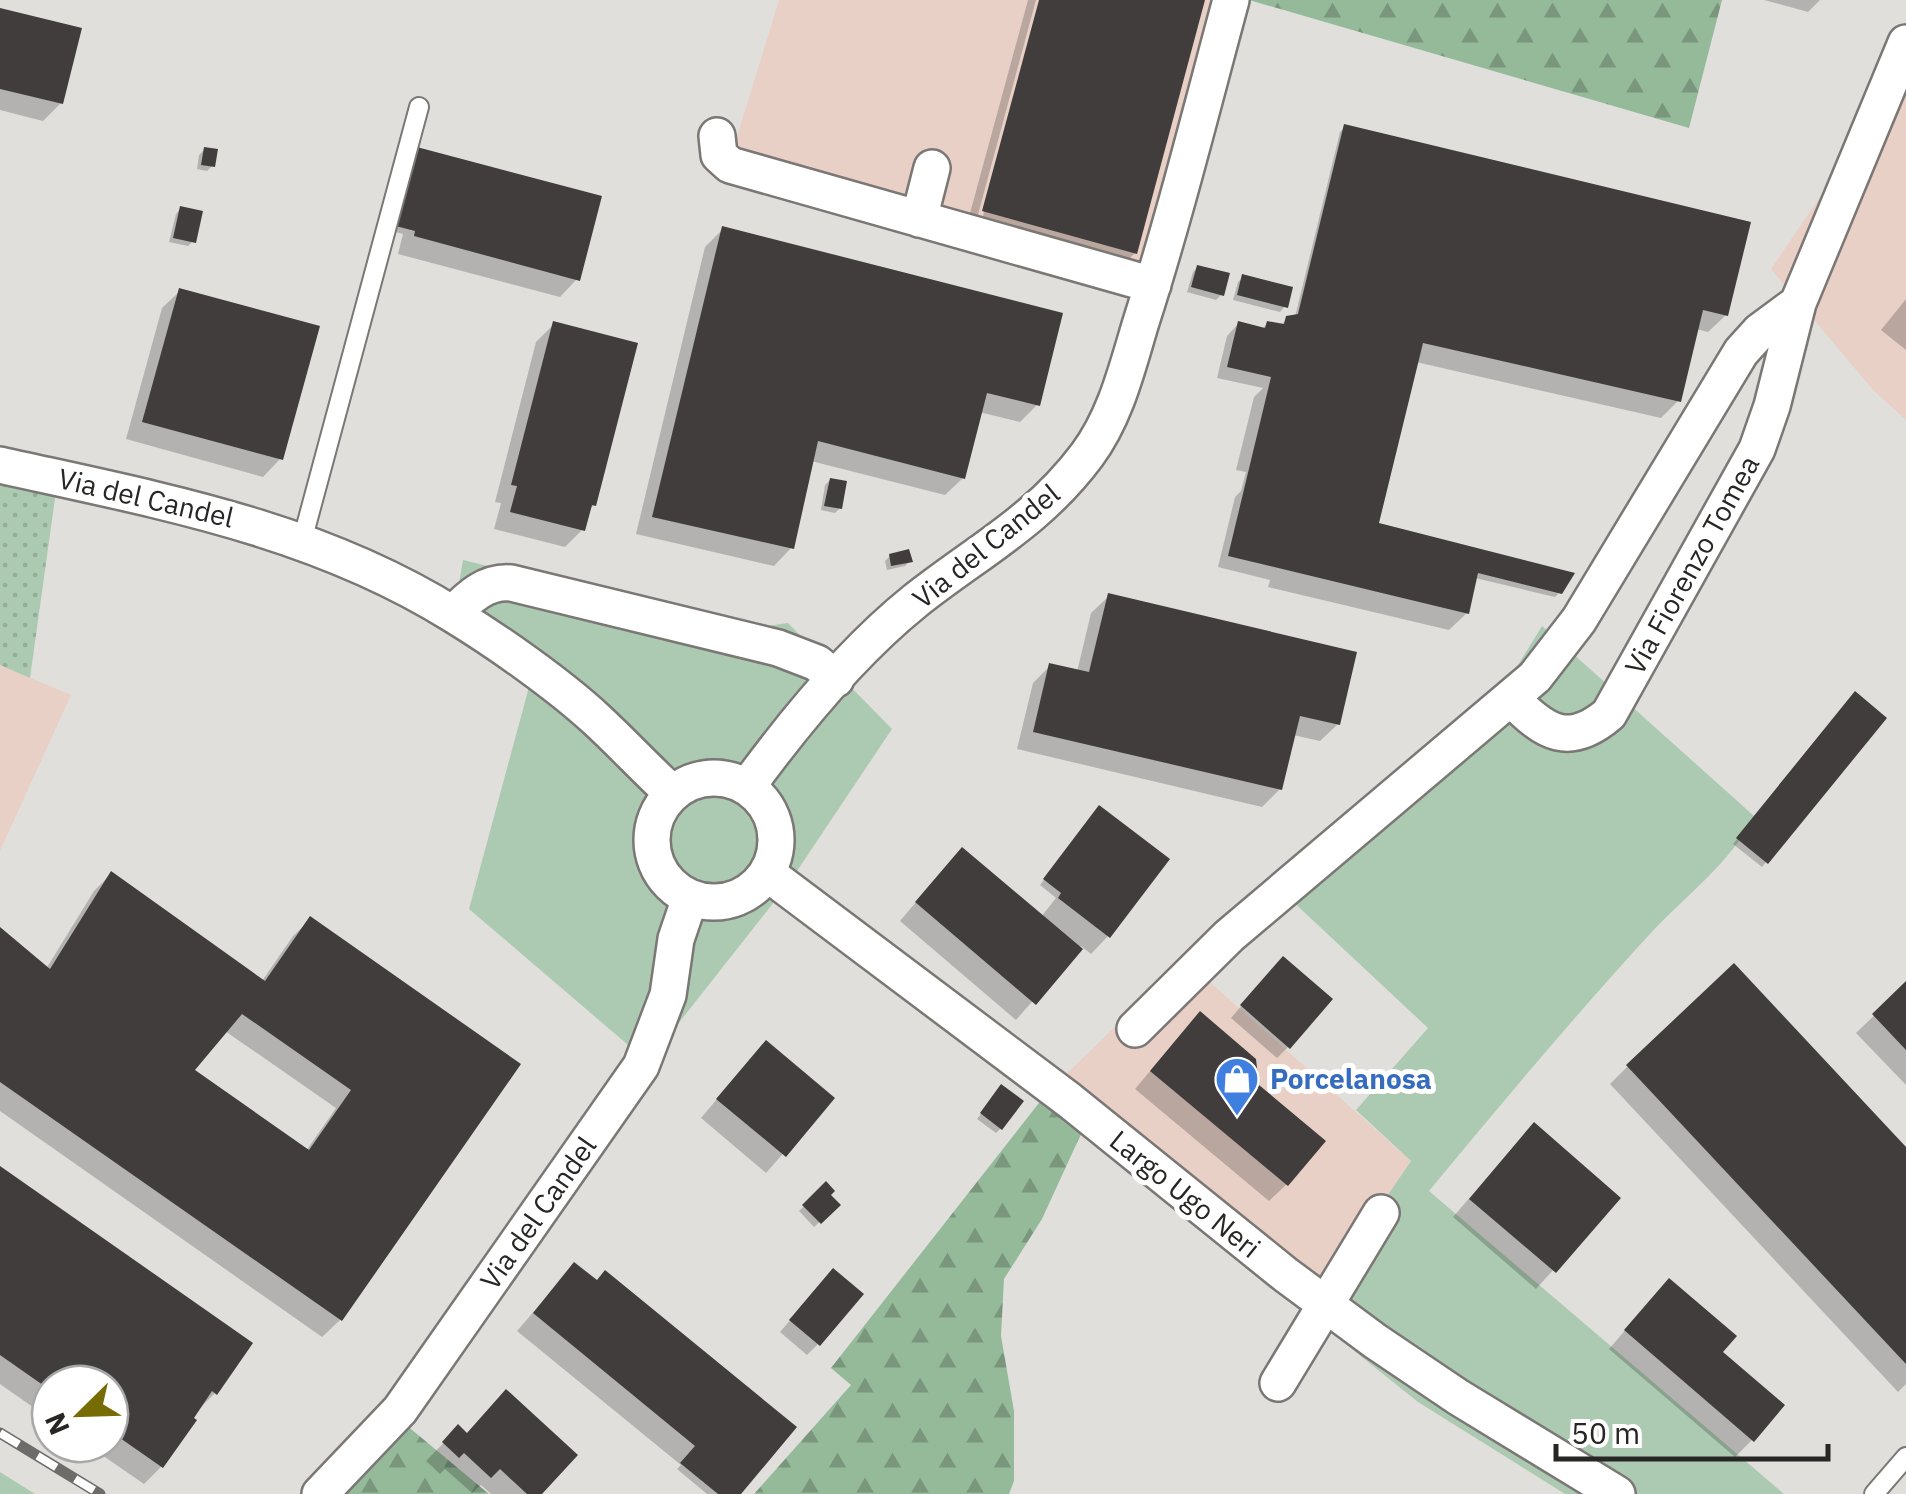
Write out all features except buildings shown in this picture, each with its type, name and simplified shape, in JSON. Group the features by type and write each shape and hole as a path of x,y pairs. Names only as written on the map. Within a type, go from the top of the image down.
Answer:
{"street":[{"name":"Via del Candel","path":"748,787 836,678 912,604 1045,505 1102,434 1153,284 1231,0"},
{"name":"Via Fiorenzo Tomea","path":"1512,699 1534,721 1559,734 1593,727 1609,714 1757,449 1798,303 1906,43"},
{"path":"717,136 719,154 730,164 1153,284"},
{"path":"919,219 932,168"},
{"path":"1135,1029 1229,936 1535,677 1580,620 1741,352 1760,331 1798,303"},
{"name":"Via del Candel","path":"0,464 221,514 302,541 373,571 453,614 594,717 672,793"},
{"path":"453,614 480,590 498,582 511,583 778,648 817,663 836,678"},
{"path":"722,778 748,787 762,800 776,836 774,855 766,873 741,896 708,902 675,889 654,860 654,824 660,807 672,793 696,780 722,778"},
{"name":"Largo Ugo Neri","path":"766,873 1069,1100 1325,1304 1458,1397 1617,1494"},
{"name":"Via del Candel","path":"320,1494 400,1410 642,1066 668,995 676,938 690,898"},
{"path":"1278,1383 1381,1212"}],"lane":[{"path":"302,541 419,107"},
{"path":"1874,1494 1906,1458"}],"shaded area":[{"path":"779,0 1245,0 1173,283 731,156"},
{"path":"1906,22 1906,420 1874,391 1771,269 1843,163"},
{"path":"0,665 71,695 0,851"},
{"path":"1184,959 1411,1161 1307,1313 1081,1134 1046,1094"}],"green space":[{"path":"1249,0 1722,0 1689,128"},
{"path":"0,471 57,484 30,678 0,665"},
{"path":"463,560 747,629 788,623 892,729 789,883 648,1062 469,909 536,661 456,602"},
{"path":"1542,626 1754,816 1720,864 1621,966 1429,1191 1784,1494 1565,1494 1418,1402 1307,1313 1411,1161 1356,1110 1428,1028 1273,883 1380,797 1518,665"},
{"path":"1046,1094 1081,1134 1042,1219 1004,1279 1001,1336 1014,1411 1014,1481 1009,1494 754,1494 851,1385 831,1368"},
{"path":"387,1409 489,1494 324,1494"},
{"path":"0,1472 35,1494 0,1494"}],"railway":[{"path":"0,1433 100,1494"}],"place":[{"name":"Porcelanosa","path":"1237,1117"}]}
